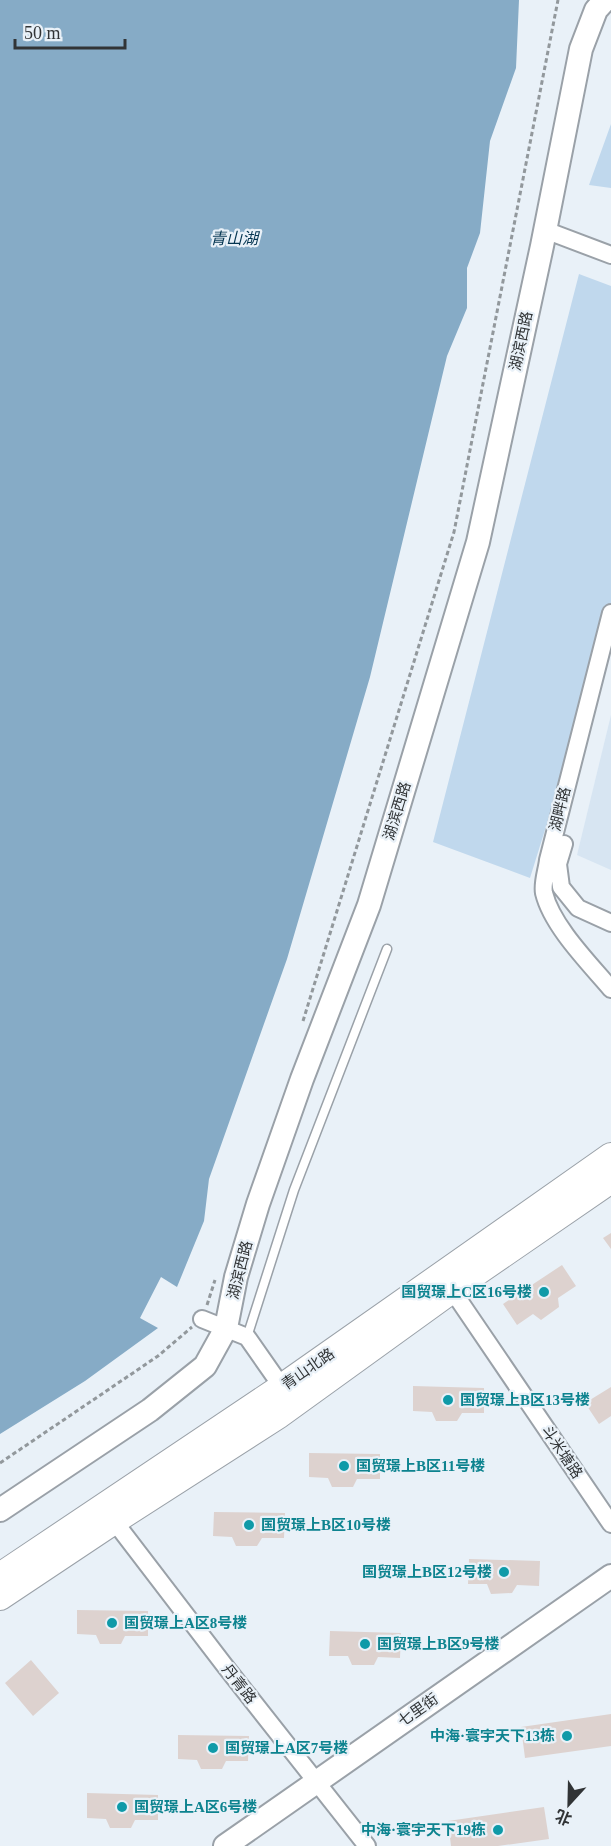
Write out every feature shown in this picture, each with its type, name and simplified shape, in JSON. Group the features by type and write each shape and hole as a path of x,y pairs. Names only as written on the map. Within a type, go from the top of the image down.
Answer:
{"main road":[{"name":"青山北路","path":"0,1576 282,1387 611,1156"},
{"name":"青山北路","path":"0,1597 279,1415 452,1290 611,1180"}],"street":[{"name":"湖滨西路","path":"0,1510 150,1410 205,1366 236,1332 236,1277 258,1204 302,1079 369,905 478,542 581,49 596,10 605,0"},
{"path":"545,230 611,255"},
{"name":"湖畔路","path":"611,613 548,860 544,891 554,917 579,952 611,989"},
{"name":"湖畔路","path":"611,652 558,864 561,888 578,908 611,923"},
{"name":"斗米塘路","path":"452,1290 611,1524"},
{"path":"202,1318 236,1332 282,1387"},
{"name":"丹青路","path":"114,1521 367,1846"},
{"name":"七里街","path":"225,1846 611,1576"}],"lane":[{"path":"236,1332 294,1190 387,949"}],"path":[{"name":"湖滨西路","path":"301,1028 454,532 558,0"},
{"name":"湖滨西路","path":"0,1463 158,1356 202,1318 218,1274"}],"shaded area":[{"path":"611,124 611,188 589,185"},
{"path":"579,274 611,286 611,618 530,878 433,842"},
{"path":"611,715 611,870 577,855"}],"water":[{"name":"青山湖","path":"0,0 519,0 516,68 490,141 480,233 467,268 467,308 447,356 370,677 287,959 209,1179 204,1221 177,1287 161,1277 140,1318 158,1328 85,1381 0,1434"}],"building":[{"path":"611,1233 611,1249 603,1238"},
{"name":"国贸璟上C区16号楼","path":"562,1265 576,1286 558,1298 559,1307 541,1320 533,1314 517,1325 503,1304"},
{"name":"国贸璟上B区13号楼","path":"413,1386 484,1388 484,1413 462,1413 457,1421 436,1421 432,1412 413,1411"},
{"path":"611,1387 611,1416 599,1424 585,1403"},
{"name":"国贸璟上B区11号楼","path":"309,1453 380,1454 380,1479 357,1479 353,1487 332,1487 328,1478 309,1477"},
{"name":"国贸璟上B区10号楼","path":"214,1512 285,1513 284,1538 262,1538 257,1546 236,1546 232,1537 213,1536"},
{"name":"国贸璟上B区12号楼","path":"469,1559 540,1561 539,1586 517,1585 512,1593 491,1594 487,1584 468,1584"},
{"name":"国贸璟上A区8号楼","path":"77,1610 148,1611 148,1636 125,1636 121,1644 100,1644 96,1635 77,1634"},
{"name":"国贸璟上B区9号楼","path":"330,1631 401,1633 400,1658 378,1657 374,1665 352,1665 348,1656 329,1656"},
{"path":"31,1660 59,1693 33,1716 5,1683"},
{"name":"中海·寰宇天下13栋","path":"611,1714 611,1746 525,1758 521,1727"},
{"name":"国贸璟上A区7号楼","path":"178,1735 249,1736 248,1761 226,1761 222,1769 201,1769 197,1760 178,1759"},
{"name":"国贸璟上A区6号楼","path":"87,1793 158,1795 158,1820 135,1820 131,1828 110,1828 106,1819 87,1818"},
{"name":"中海·寰宇天下19栋","path":"544,1807 549,1839 498,1846 451,1846 448,1821"}],"place":[{"name":"国贸璟上C区16号楼","path":"544,1292"},
{"name":"国贸璟上B区13号楼","path":"448,1400"},
{"name":"国贸璟上B区11号楼","path":"344,1466"},
{"name":"国贸璟上B区10号楼","path":"249,1525"},
{"name":"国贸璟上B区12号楼","path":"504,1572"},
{"name":"国贸璟上A区8号楼","path":"112,1623"},
{"name":"国贸璟上B区9号楼","path":"365,1644"},
{"name":"中海·寰宇天下13栋","path":"567,1736"},
{"name":"国贸璟上A区7号楼","path":"213,1748"},
{"name":"国贸璟上A区6号楼","path":"122,1807"},
{"name":"中海·寰宇天下19栋","path":"498,1830"}]}
